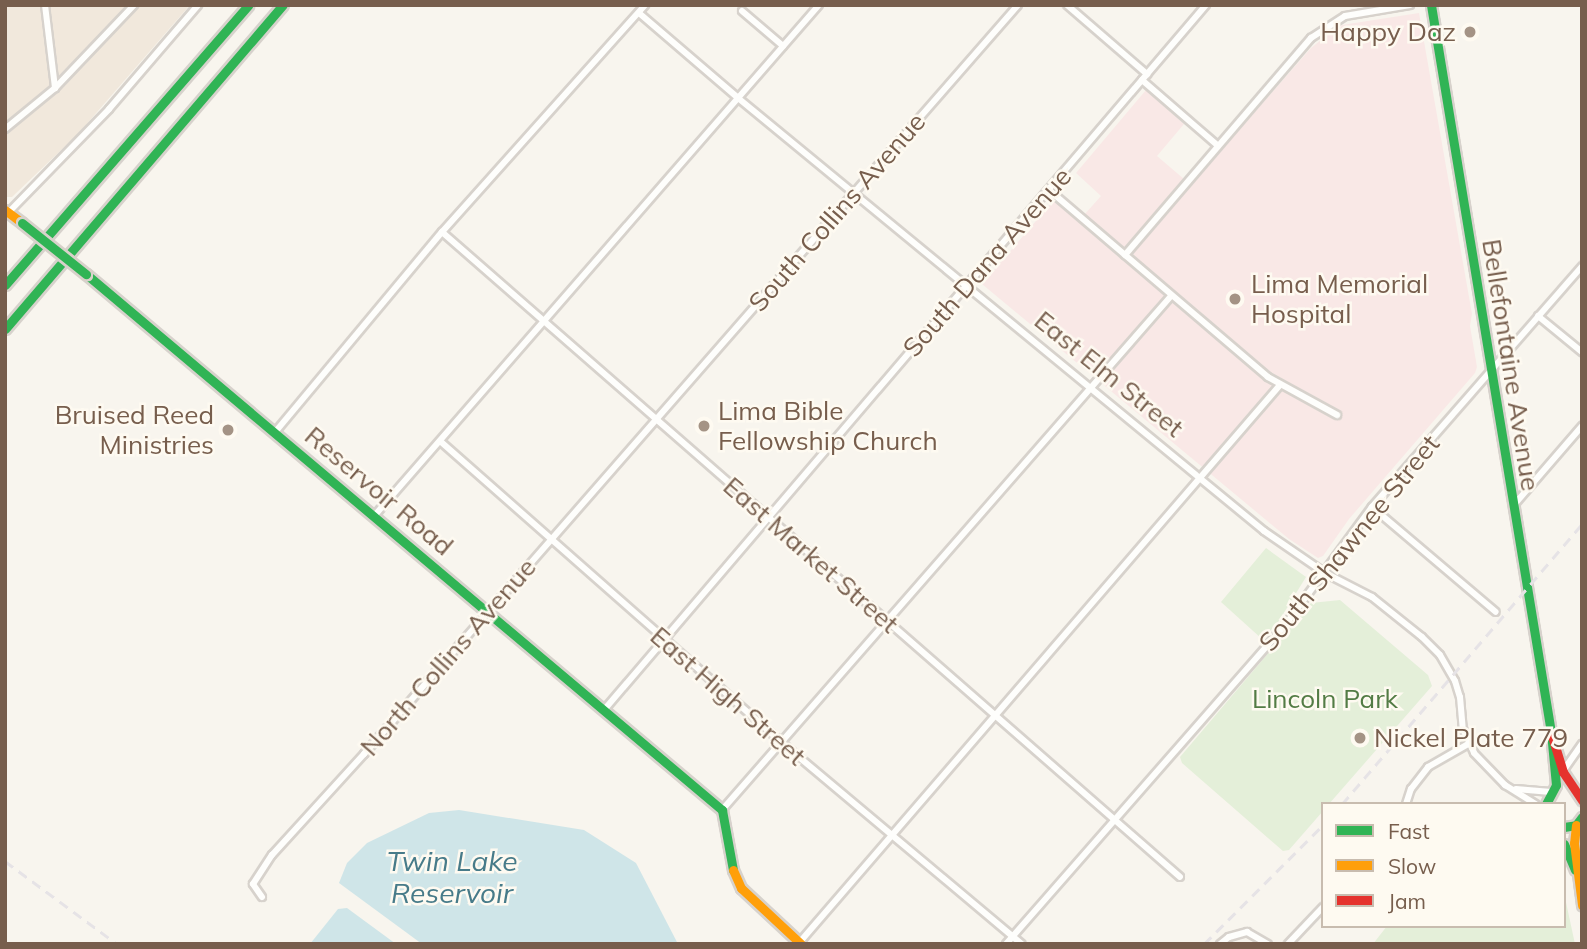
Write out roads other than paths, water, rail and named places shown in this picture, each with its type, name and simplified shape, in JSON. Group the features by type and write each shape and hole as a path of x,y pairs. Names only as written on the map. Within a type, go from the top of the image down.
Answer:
{"main road":[{"path":"5,285 248,5"},
{"path":"5,328 284,5"},
{"name":"Bellefontaine Avenue","path":"1431,5 1551,732 1556,778 1552,791"},
{"name":"Reservoir Road","path":"7,211 276,431 722,810"},
{"name":"Bellefontaine Avenue","path":"1551,732 1563,772 1580,797"},
{"path":"1547,802 1552,791 1567,789 1580,797"},
{"path":"722,810 737,880 746,895 800,943"},
{"path":"1579,823 1574,838 1582,905"},
{"path":"1566,848 1578,875"}],"street":[{"path":"45,5 55,88"},
{"path":"122,5 123,18"},
{"path":"5,129 55,88 134,5"},
{"path":"7,211 109,109 198,5"},
{"path":"375,515 819,5"},
{"name":"South Collins Avenue","path":"655,419 1018,5"},
{"path":"1067,5 1217,145"},
{"name":"South Dana Avenue","path":"604,710 1206,5"},
{"path":"1125,255 1296,53 1322,28 1345,16 1410,5"},
{"path":"276,431 442,232 640,8"},
{"name":"East Elm Street","path":"640,8 738,99 1280,543 1325,573 1380,602 1440,655 1460,697 1463,729 1468,744 1486,769 1533,802"},
{"path":"742,10 783,46"},
{"path":"1049,190 1280,386 1337,415"},
{"name":"East Market Street","path":"442,232 1180,877"},
{"name":"South Shawnee Street","path":"1006,944 1283,628 1372,507 1582,266"},
{"path":"722,810 1171,296"},
{"path":"1538,316 1582,352"},
{"path":"800,943 1280,386"},
{"name":"North Collins Avenue","path":"262,897 254,886 254,881 272,855 655,419"},
{"path":"1513,506 1582,426"},
{"name":"East High Street","path":"440,441 781,742 1022,944"},
{"path":"1372,507 1496,612"},
{"path":"1407,802 1411,789 1427,767 1468,744"},
{"path":"1560,759 1579,747"},
{"path":"1563,772 1579,747"},
{"path":"1511,788 1552,791"},
{"path":"1288,944 1321,909"},
{"path":"1220,944 1239,932 1247,932 1268,944"}],"water":[{"name":"Twin Lake Reservoir","path":"459,810 584,830 636,863 678,944 422,944 339,883 347,863 367,843 429,813"},
{"path":"347,908 396,944 310,944 338,909"}],"railway":[{"path":"1344,802 1582,524"},
{"path":"1204,944 1321,827"},
{"path":"5,861 117,944"}],"place":[{"name":"Happy Daz","path":"1470,32"},
{"name":"Lima Memorial Hospital","path":"1235,299"},
{"name":"Lima Bible Fellowship Church","path":"704,426"},
{"name":"Bruised Reed Ministries","path":"228,430"},
{"name":"Nickel Plate 779","path":"1360,738"}],"park label":[{"name":"Lincoln Park","path":"1325,699"}]}
